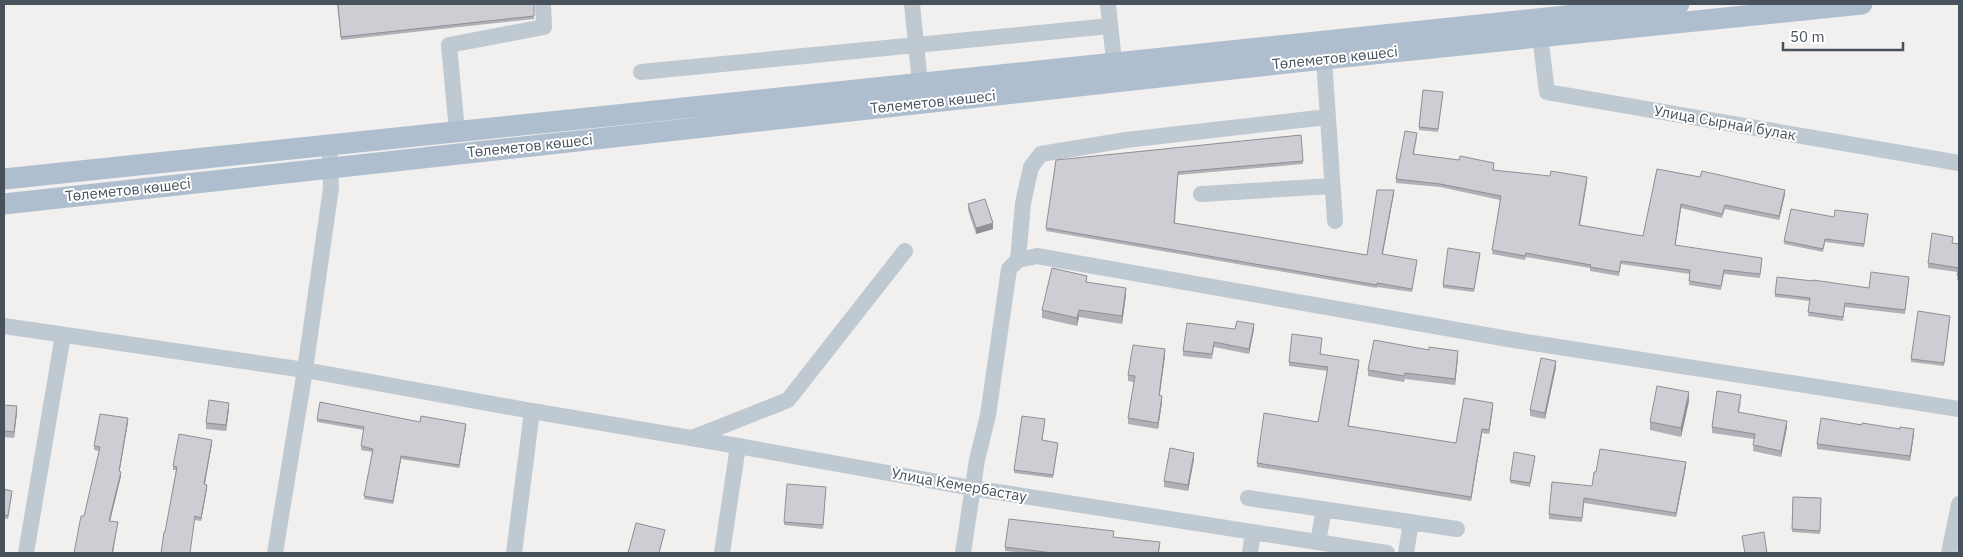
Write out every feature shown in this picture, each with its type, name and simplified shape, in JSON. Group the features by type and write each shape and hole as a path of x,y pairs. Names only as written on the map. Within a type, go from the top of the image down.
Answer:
{"main road":[{"name":"Төлеметов көшесі","path":"4,179 1680,4"},
{"name":"Төлеметов көшесі","path":"4,204 1324,59 1862,4"}],"street":[{"path":"457,132 449,45 544,27 543,4"},
{"path":"912,4 920,83"},
{"path":"1108,4 1114,62"},
{"path":"641,72 1110,26"},
{"name":"Улица Сырнай булак","path":"1540,36 1548,92 1959,163"},
{"path":"1324,59 1335,222"},
{"path":"1018,260 1023,203 1031,167 1041,154 1126,140 1328,117"},
{"path":"275,553 305,370 331,188 329,146"},
{"path":"1202,194 1332,186"},
{"path":"692,438 788,400 905,251"},
{"path":"963,553 972,488 988,414 1009,269 1018,260 1037,256 1514,340 1959,408"},
{"name":"Улица Кемербастау","path":"4,326 305,370 532,412 692,438 972,488 1388,553"},
{"path":"26,553 63,334"},
{"path":"514,553 532,412"},
{"path":"722,553 738,446"},
{"path":"1248,498 1457,529"},
{"path":"1949,553 1959,504"},
{"path":"1318,542 1324,509"},
{"path":"1406,553 1411,522"},
{"path":"1250,553 1253,532"}],"building":[{"path":"338,4 534,4 534,16 341,37"},
{"path":"1423,90 1443,92 1438,129 1419,127"},
{"path":"1405,131 1417,133 1413,154 1459,160 1460,156 1494,163 1493,170 1550,176 1551,171 1587,177 1579,225 1643,236 1657,169 1700,177 1702,171 1785,190 1779,216 1725,205 1722,214 1681,204 1675,245 1762,258 1760,274 1724,270 1721,286 1689,281 1690,270 1621,261 1619,272 1526,253 1525,256 1492,250 1501,196 1440,184 1396,179"},
{"path":"1301,135 1303,161 1178,172 1174,223 1367,255 1377,190 1394,190 1382,254 1417,260 1412,289 1377,283 1377,285 1046,228 1056,160"},
{"path":"985,199 993,223 976,228 968,204"},
{"path":"1791,209 1834,217 1835,210 1868,214 1864,244 1825,239 1823,249 1784,241"},
{"path":"1932,233 1953,237 1952,243 1959,244 1959,268 1928,263"},
{"path":"1448,248 1480,253 1474,289 1443,285"},
{"path":"1052,268 1087,276 1086,282 1126,288 1122,316 1079,310 1077,318 1042,310"},
{"path":"1871,272 1909,277 1905,310 1845,303 1843,317 1808,312 1810,298 1775,294 1777,277 1869,288"},
{"path":"1918,311 1950,316 1944,363 1911,359"},
{"path":"1237,321 1254,324 1249,349 1214,342 1212,354 1183,351 1187,323 1235,329"},
{"path":"1292,334 1322,338 1320,354 1359,360 1348,426 1456,443 1464,398 1493,403 1489,430 1482,429 1471,497 1257,463 1264,413 1318,422 1328,367 1289,362"},
{"path":"1374,340 1429,350 1429,347 1458,351 1455,379 1405,373 1404,376 1368,370"},
{"path":"1133,345 1165,349 1159,395 1162,396 1158,423 1128,418 1135,376 1128,375"},
{"path":"1541,358 1556,361 1545,413 1530,410"},
{"path":"1657,386 1689,392 1681,428 1650,422"},
{"path":"1717,391 1741,395 1738,412 1787,421 1781,451 1753,445 1755,434 1712,427"},
{"path":"209,400 229,403 226,425 206,423"},
{"path":"320,402 420,422 421,416 466,424 459,465 401,456 393,501 364,496 373,449 361,446 364,427 317,419"},
{"path":"4,405 17,406 14,432 4,431"},
{"path":"100,414 128,418 119,471 121,472 109,521 118,522 112,553 74,553 81,516 84,516 100,447 94,446"},
{"path":"1022,416 1045,419 1042,440 1058,443 1053,475 1014,470"},
{"path":"1821,418 1862,425 1862,423 1900,429 1900,427 1914,429 1910,456 1817,444"},
{"path":"179,434 212,440 204,484 207,485 201,518 195,516 190,553 161,553 177,467 173,466"},
{"path":"1170,448 1194,453 1188,485 1164,481"},
{"path":"1600,449 1686,462 1676,513 1584,498 1582,518 1549,514 1552,482 1592,486"},
{"path":"1514,452 1535,456 1530,483 1510,480"},
{"path":"787,484 826,487 823,525 784,522"},
{"path":"4,489 12,491 8,516 4,515"},
{"path":"1793,497 1821,498 1820,531 1792,529"},
{"path":"1009,519 1114,531 1113,537 1160,542 1158,553 1053,553 1005,547"},
{"path":"636,523 665,530 659,553 628,553"},
{"path":"1764,532 1767,553 1745,553 1742,536"}]}
